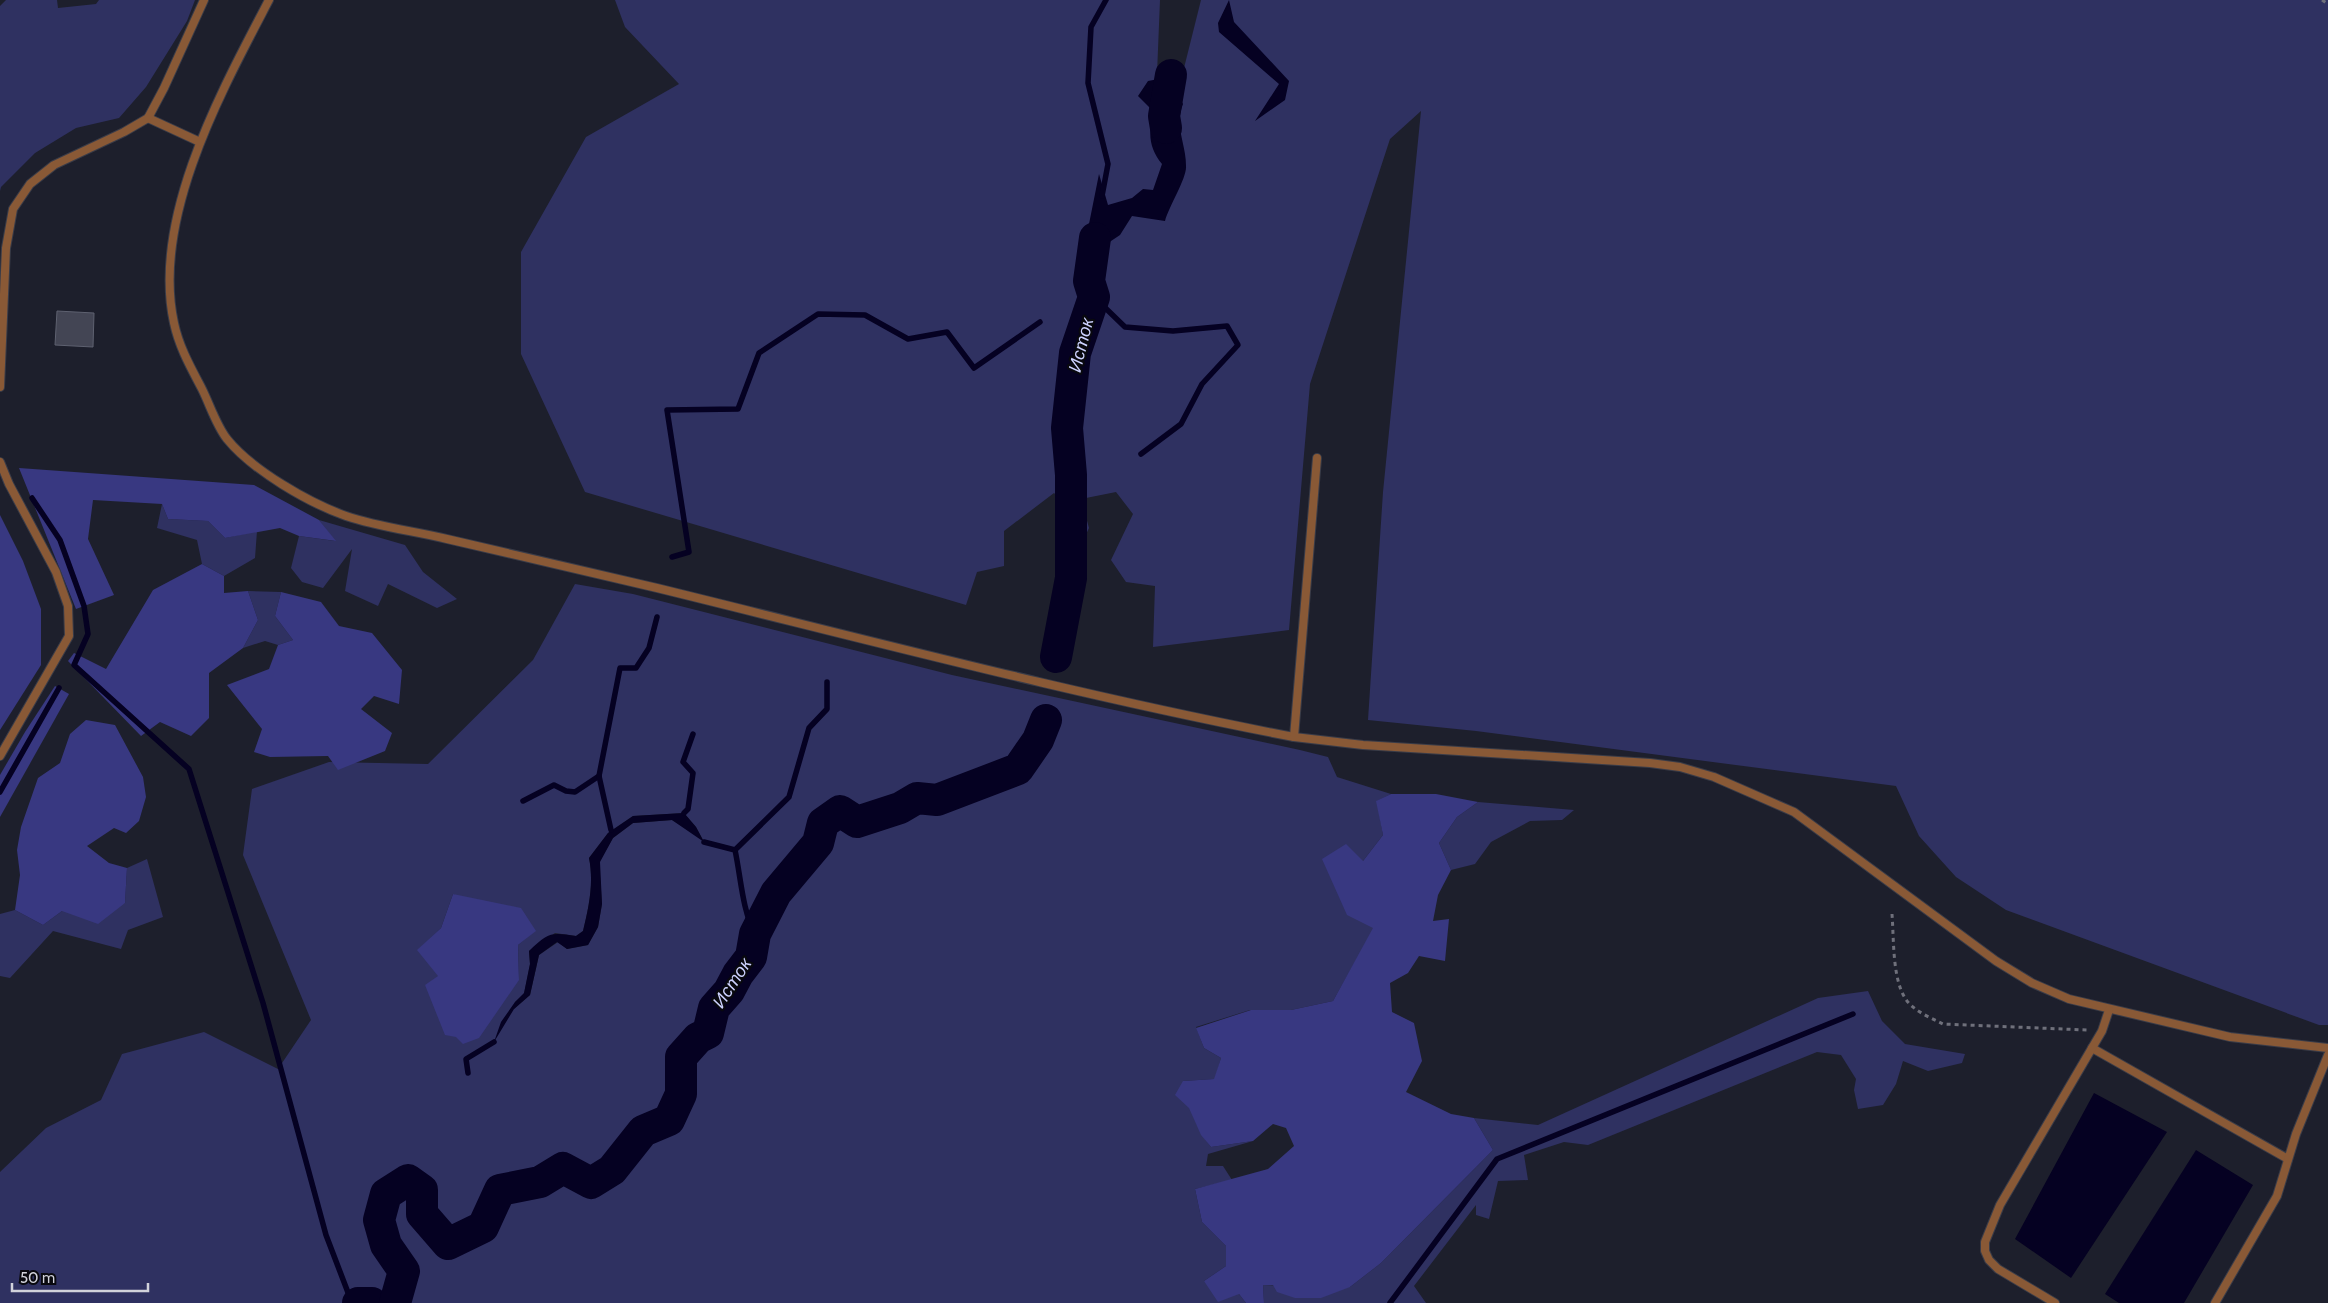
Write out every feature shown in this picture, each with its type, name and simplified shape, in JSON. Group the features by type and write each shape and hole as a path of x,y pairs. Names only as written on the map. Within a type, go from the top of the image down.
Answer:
{"lane":[{"path":"0,388 6,248 13,209 30,184 54,165 124,132 148,118 164,88 204,0"},
{"path":"269,0 235,64 193,157 181,202 173,244 169,281 174,323 184,353 225,437 250,462 294,492 346,516 547,561 1057,686 1294,737 1373,745 1650,763 1680,767 1714,776 1794,812 1996,961 2032,983 2069,999 2109,1010 2230,1037 2328,1048"},
{"path":"148,118 200,142"},
{"path":"1294,737 1317,458"},
{"path":"0,462 9,484 56,572 68,606 69,636 0,756"},
{"path":"2056,1303 1998,1269 1989,1260 1985,1251 1985,1242 2000,1204 2102,1031 2109,1010"},
{"path":"2092,1048 2288,1159"},
{"path":"2215,1303 2277,1196 2288,1159 2328,1055"}],"path":[{"path":"2322,0 2328,4"},
{"path":"1892,914 1898,986 1908,1003 1922,1014 1943,1024 2102,1031"}],"shaded area":[{"path":"6,0 57,0 58,8 96,4 99,0 195,0 187,21 146,87 119,118 76,128 35,153 1,187 0,191 0,6"},
{"path":"615,0 1160,0 1157,74 1182,76 1201,0 2328,0 2328,1025 2319,1025 2006,910 1956,877 1919,836 1896,786 1476,731 1368,720 1383,492 1421,111 1390,139 1310,384 1289,630 1153,647 1155,586 1126,582 1111,560 1133,514 1116,492 1081,499 1089,528 1077,553 1063,541 1076,513 1054,493 1004,531 1004,566 977,572 966,605 585,492 521,354 521,252 586,137 679,84 625,27"},
{"path":"19,468 254,485 319,520 336,541 299,536 280,528 225,538 208,521 168,519 162,504 93,500 88,539 114,595 76,609"},
{"path":"162,504 168,519 208,521 225,538 257,531 255,558 224,576 202,564 197,540 157,528"},
{"path":"0,515 23,561 41,609 41,665 0,730"},
{"path":"319,520 405,545 423,572 457,599 437,608 388,584 378,606 345,591 352,549 323,588 302,582 291,568 299,536 335,541"},
{"path":"202,564 224,576 224,593 248,591 258,620 243,648 209,673 209,718 191,736 160,722 141,736 68,661 74,653 106,669 153,590"},
{"path":"575,584 633,594 952,675 1328,757 1337,777 1391,794 1377,801 1383,835 1363,861 1374,928 1333,1001 1291,1010 1250,1010 1196,1027 1204,1048 1221,1058 1215,1079 1183,1081 1190,1107 1205,1140 1211,1147 1253,1141 1208,1154 1206,1166 1223,1166 1232,1180 1195,1189 1202,1222 1226,1246 1226,1266 1204,1281 1239,1294 1246,1303 0,1303 0,1172 46,1128 101,1100 122,1054 204,1032 278,1069 311,1020 243,855 252,789 329,762 428,764 533,660","holes":["684,813 696,827 703,840 672,820 633,823 613,838 599,862 602,904 598,927 588,945 567,949 558,942 539,955 530,995 514,1009 515,1002 524,994 530,964 529,951 555,933 576,936 583,931 591,885 589,858 608,833 633,816","453,894 535,931 518,945 519,980 425,986 439,976 418,950 441,928"]},
{"path":"248,591 281,592 275,616 293,640 278,645 265,641 243,648 258,620"},
{"path":"281,592 321,602 339,626 372,633 402,670 399,704 374,696 361,709 392,733 385,751 338,770 328,756 270,757 254,752 262,729 227,685 269,669 278,645 293,640 275,616"},
{"path":"55,686 69,694 0,817 0,775"},
{"path":"86,720 115,725 143,777 146,797 139,821 126,833 114,828 87,846 109,863 127,868 125,903 98,924 62,911 43,925 15,910 20,875 17,850 21,827 38,778 60,763 70,734"},
{"path":"1391,794 1436,794 1478,802 1457,817 1439,843 1451,870 1438,895 1433,921 1449,919 1445,961 1419,956 1408,973 1390,983 1392,1012 1414,1023 1422,1061 1406,1092 1451,1114 1474,1118 1493,1150 1381,1263 1350,1287 1321,1298 1295,1298 1277,1292 1273,1285 1263,1285 1264,1303 1246,1303 1239,1294 1218,1302 1204,1281 1226,1266 1226,1246 1202,1222 1195,1189 1268,1169 1294,1146 1286,1128 1273,1124 1253,1141 1211,1147 1201,1135 1189,1108 1175,1095 1183,1081 1214,1079 1221,1058 1204,1048 1196,1028 1251,1010 1291,1010 1333,1001 1373,928 1347,915 1322,859 1346,844 1363,861 1383,835 1376,801"},
{"path":"1478,802 1574,810 1562,820 1530,821 1491,842 1475,864 1451,870 1439,843 1457,817"},
{"path":"147,859 163,917 128,930 121,949 53,931 10,978 0,976 0,914 15,910 43,925 62,911 125,903 127,868"},
{"path":"453,894 521,908 536,931 518,945 519,980 479,1038 463,1044 456,1037 445,1035 425,985 438,976 417,950 441,928"},
{"path":"1868,991 1882,1021 1905,1044 1965,1054 1962,1063 1928,1071 1903,1061 1896,1084 1883,1105 1858,1109 1854,1090 1856,1079 1841,1055 1817,1052 1588,1145 1564,1142 1524,1155 1528,1180 1498,1181 1489,1219 1476,1215 1476,1205 1414,1286 1426,1303 1264,1303 1263,1285 1350,1287 1381,1263 1493,1150 1474,1118 1538,1125 1818,998"}],"water":[{"path":"1229,0 1234,22 1289,81 1285,100 1255,121 1279,84 1219,32 1218,23"},
{"path":"1164,78 1174,88 1183,104 1180,128 1186,158 1184,178 1165,221 1132,216 1120,235 1105,245 1089,281 1086,239 1099,174 1108,205 1132,198 1143,189 1153,190 1162,164 1154,152 1150,133 1155,113 1138,96 1148,81"},
{"path":"684,813 696,827 704,842 672,820 633,823 613,838 600,862 602,904 598,927 588,945 567,949 557,942 539,955 530,995 514,1009 494,1042 501,1022 524,993 530,964 529,951 550,935 576,936 583,931 591,885 589,858 608,833 633,816"},
{"path":"2094,1093 2167,1132 2071,1278 2015,1239"},
{"path":"2196,1150 2253,1185 2184,1303 2119,1303 2105,1294"}],"building":[{"path":"57,311 94,313 93,347 55,345"}],"waterway":[{"path":"1102,196 1108,164 1088,83 1091,27 1106,0"},
{"name":"Исток","path":"1166,128 1164,116 1171,75"},
{"name":"Исток","path":"1056,657 1071,578 1071,475 1067,428 1075,353 1094,297 1089,281 1095,238"},
{"path":"1094,297 1125,327 1173,331 1227,326 1238,345 1202,384 1181,424 1141,454"},
{"path":"672,557 689,552 667,410 738,409 759,353 818,314 865,315 908,339 947,332 974,368 1040,322"},
{"path":"32,498 60,540 84,606 88,634 74,665 189,769 263,1003 326,1235 352,1303"},
{"path":"611,830 599,776 620,668 636,668 649,648 657,617"},
{"path":"735,850 789,797 809,728 827,709 827,682"},
{"path":"0,792 59,688"},
{"name":"Исток","path":"395,1303 404,1271 386,1245 379,1220 386,1194 408,1180 422,1190 422,1214 448,1244 483,1227 500,1190 540,1182 563,1168 591,1183 612,1170 643,1131 669,1120 681,1094 681,1057 698,1038 708,1033 714,1008 729,991 738,974 751,957 755,934 776,893 818,843 823,823 840,811 857,822 900,808 917,798 937,800 1018,769 1038,740 1046,720"},
{"path":"684,813 688,809 693,773 683,762 693,734"},
{"path":"523,801 554,785 566,791 575,792 599,776"},
{"path":"704,842 735,850 747,914 755,934"},
{"path":"1390,1303 1497,1159 1853,1014"},
{"path":"468,1073 466,1059 494,1042"},
{"name":"Исток","path":"358,1303 372,1303"}]}
